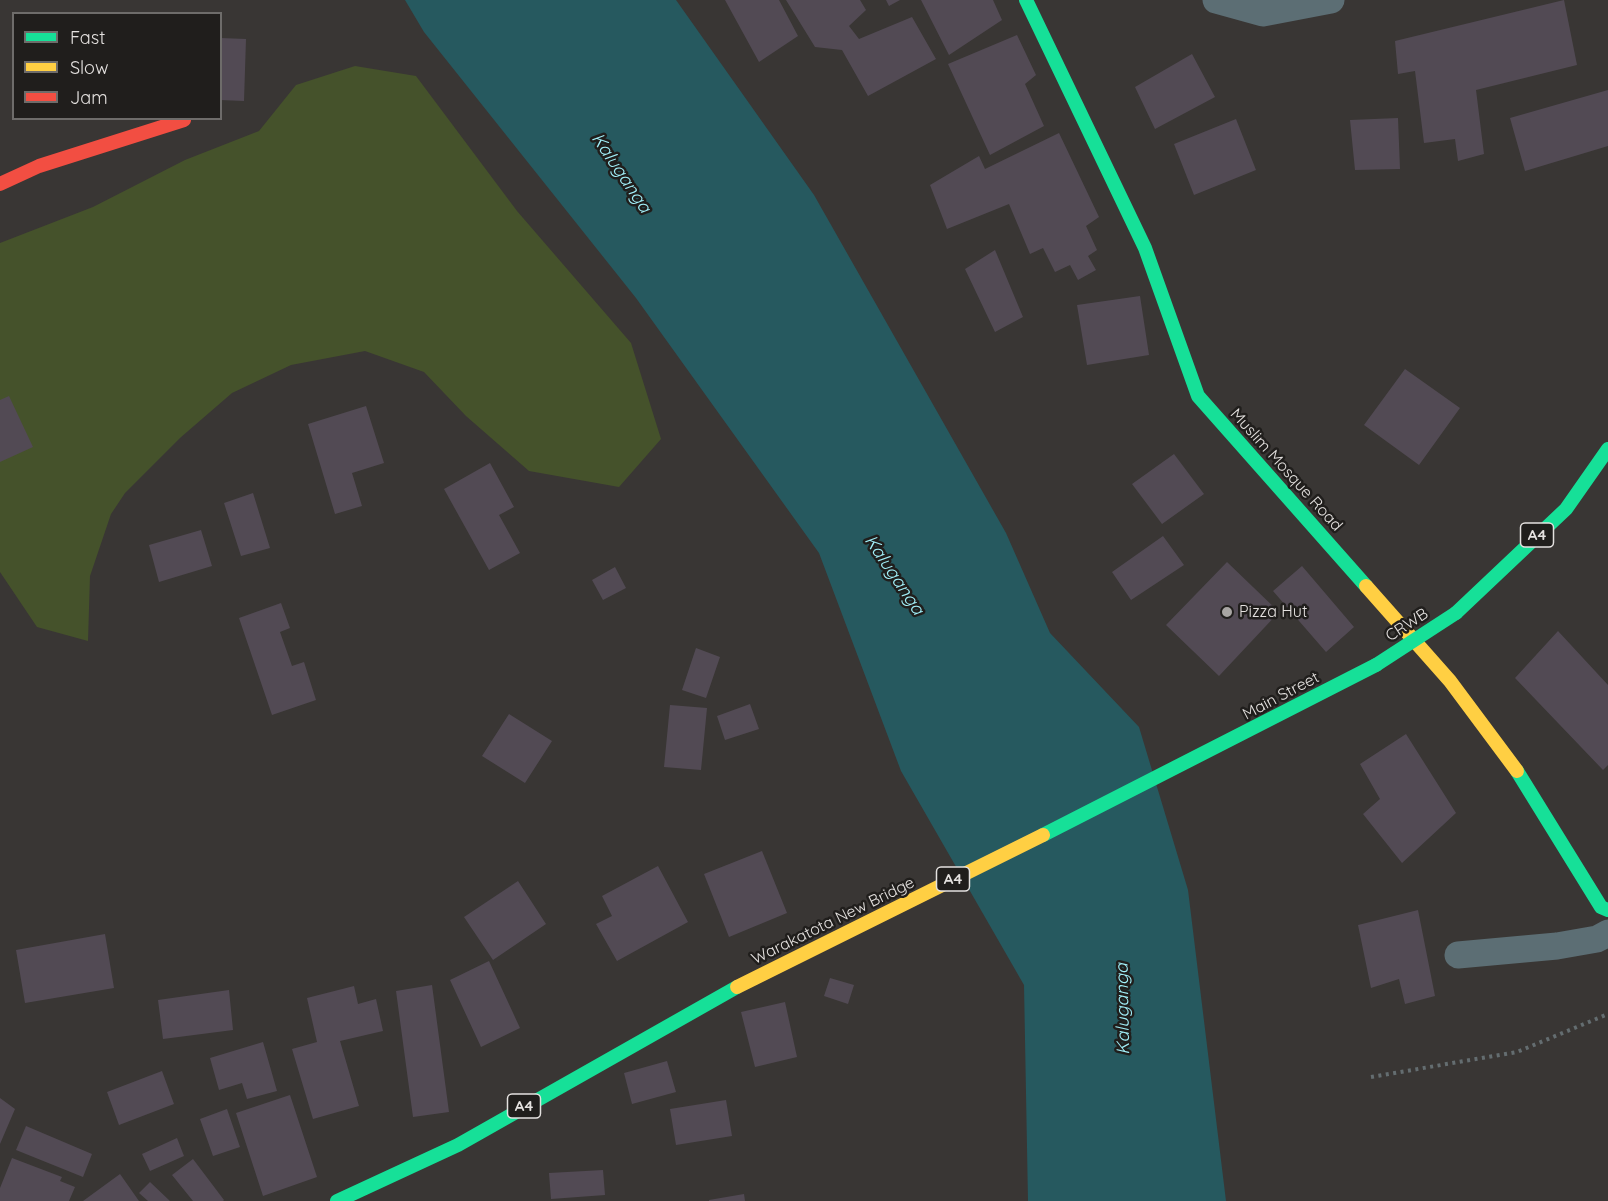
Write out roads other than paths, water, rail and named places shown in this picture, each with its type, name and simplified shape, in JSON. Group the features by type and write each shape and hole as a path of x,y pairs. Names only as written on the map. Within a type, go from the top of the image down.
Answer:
{"main road":[{"name":"Muslim Mosque Road","path":"1026,0 1145,248 1198,396 1450,681 1527,783 1601,907 1608,910"},
{"path":"0,184 39,166 184,120"},
{"name":"CRWB","path":"1376,665 1456,613 1566,508 1608,449"},
{"name":"Main Street","path":"1202,756 1376,665"},
{"name":"Warakatota New Bridge","path":"337,1201 458,1144 705,1003 1202,756"}],"street":[{"path":"1216,0 1263,13 1331,0"},
{"path":"1458,955 1557,946 1597,939 1608,933"}],"water":[{"name":"Kaluganga","path":"405,0 676,0 814,195 1006,533 1050,633 1139,727 1188,890 1226,1201 1028,1201 1024,985 901,771 819,553 636,298 424,32"}],"place":[{"name":"Pizza Hut","path":"1227,612"}]}
